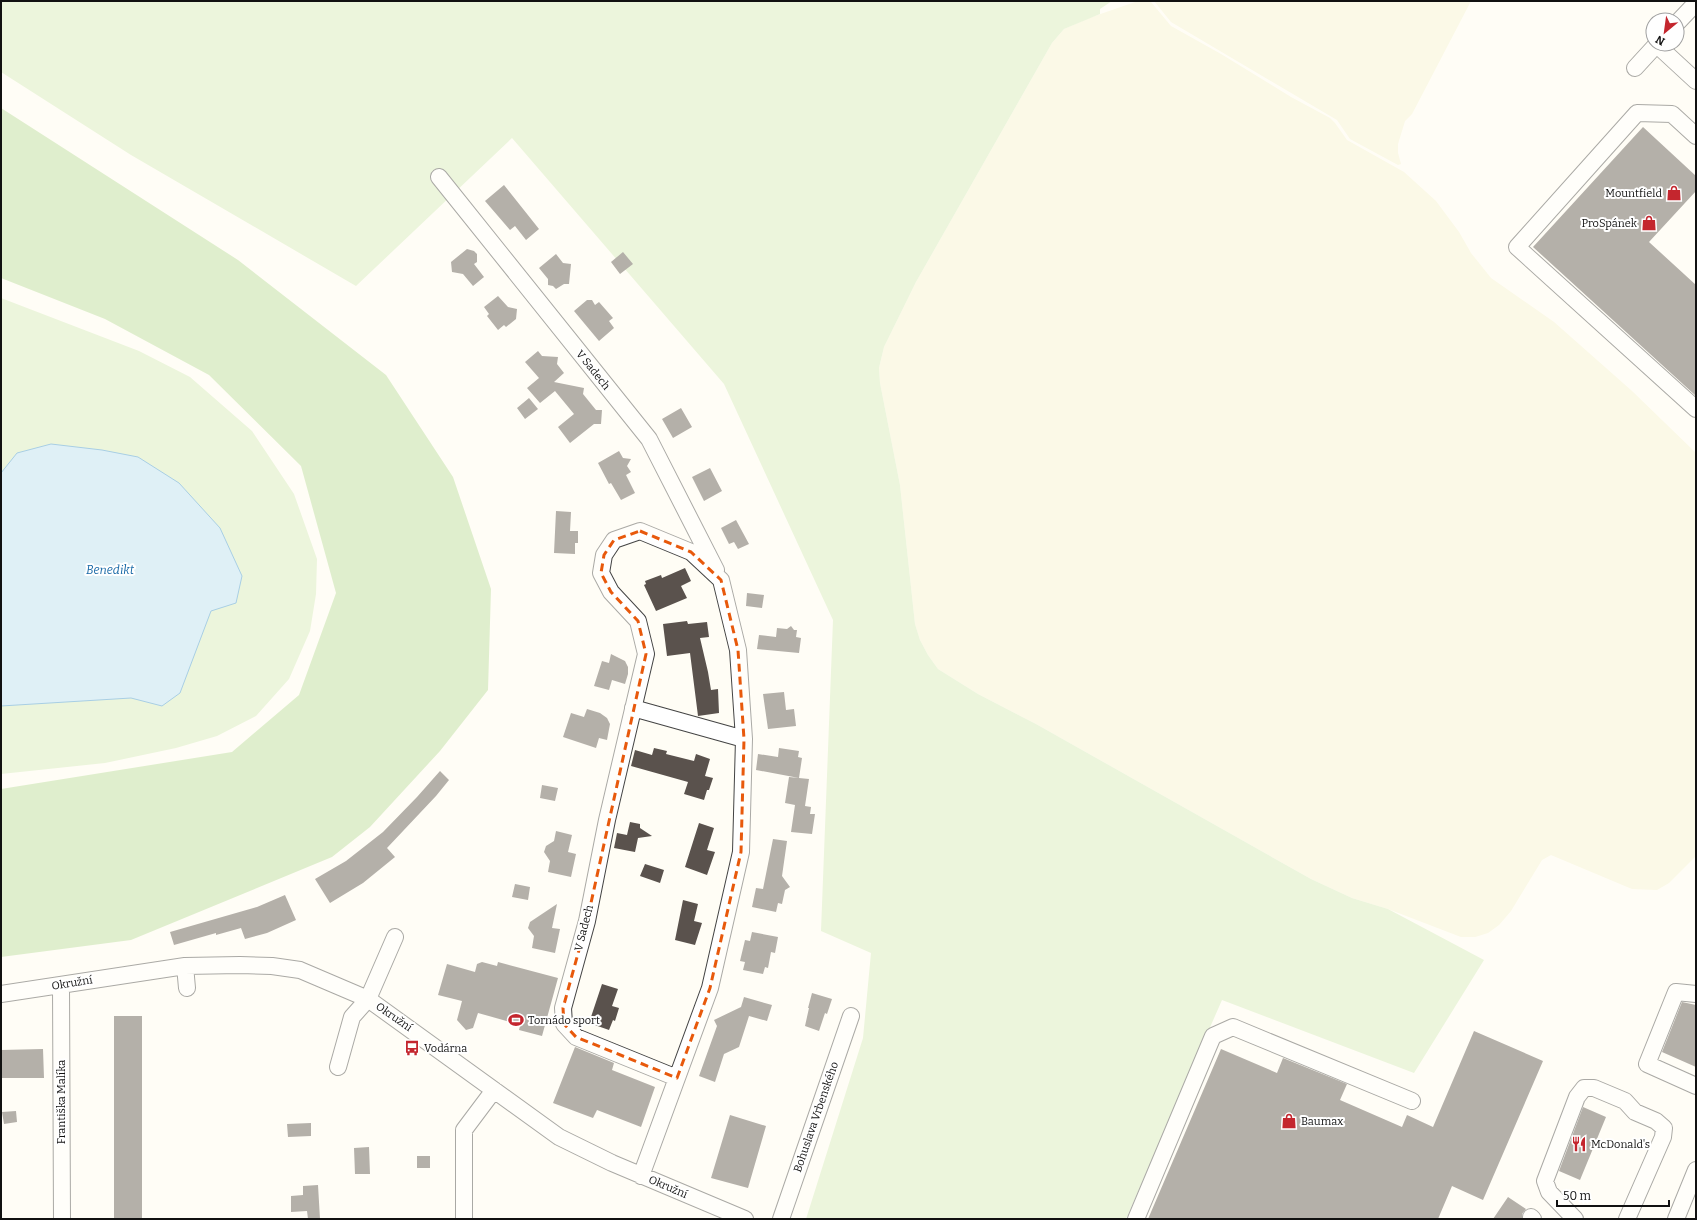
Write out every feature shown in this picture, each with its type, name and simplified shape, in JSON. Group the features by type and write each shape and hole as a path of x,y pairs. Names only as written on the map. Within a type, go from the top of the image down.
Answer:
{"street":[{"path":"1685,14 1696,2"},
{"path":"1635,68 1650,52"},
{"path":"1665,52 1696,81"},
{"path":"1696,136 1672,114 1637,113 1517,247 1696,409"},
{"name":"V Sadech","path":"439,177 648,439 721,580 738,650 744,739 741,852 710,988 641,1176"},
{"name":"V Sadech","path":"677,1078 576,1037 564,1024 563,1008 587,921 607,820 646,654 638,621 611,592 602,573 604,555 614,540 640,532 691,552 721,580"},
{"path":"633,708 744,739"},
{"path":"338,1067 352,1017 368,999 395,938"},
{"name":"Okružní","path":"1,994 185,966 240,964 300,970 368,999 559,1137 641,1176 746,1219"},
{"path":"185,966 187,988"},
{"name":"Františka Malíka","path":"61,985 62,1219"},
{"path":"1696,994 1676,992 1647,1064 1696,1086"},
{"name":"Bohuslava Vrbenského","path":"781,1219 851,1016"},
{"path":"1136,1219 1213,1036 1233,1027 1412,1101"},
{"path":"1575,1219 1549,1192 1545,1181 1577,1097 1584,1088 1594,1088 1625,1101 1635,1112 1656,1121 1664,1128 1663,1137 1628,1219"},
{"path":"464,1219 464,1130 494,1090"},
{"path":"1676,1219 1696,1170"}],"highlighted area":[{"path":"640,531 691,552 721,580 738,650 744,739 741,852 710,988 677,1078 576,1037 564,1024 563,1008 587,921 646,654 638,621 611,592 601,573 604,555 614,540"}],"shaded area":[{"path":"1138,1 1151,2 1171,26 1221,54 1291,97 1330,118 1347,140 1404,172 1436,201 1459,232 1471,253 1491,278 1554,322 1632,391 1696,453 1696,856 1669,883 1657,890 1632,889 1551,855 1542,860 1511,911 1499,925 1488,933 1475,937 1461,937 1388,909 1352,898 1311,879 1036,724 978,694 938,669 928,655 920,640 915,624 900,485 880,383 879,368 884,347 916,282 1052,43 1064,29 1089,18"},
{"path":"1154,1 1471,1 1412,114 1405,121 1398,144 1398,153 1401,164 1398,165 1350,139 1337,120 1171,22"}],"green space":[{"path":"1,1 1112,1 1100,9 1100,14 1064,29 1052,43 916,282 884,347 879,368 880,383 900,485 915,624 920,640 938,669 978,694 1036,724 1311,879 1352,898 1388,909 1484,960 1414,1073 1222,1000 1126,1219 806,1219 863,1038 871,953 821,931 833,620 724,384 512,138 356,286 131,155 1,72"},
{"path":"1,108 238,260 386,375 453,477 491,589 488,690 440,751 370,827 332,857 131,940 1,957 1,789 232,752 299,695 336,593 301,466 209,375 105,319 1,278"},
{"path":"1,298 139,351 190,377 252,431 294,494 317,559 316,594 310,631 289,679 256,716 217,736 176,748 105,763 1,774"}],"water":[{"name":"Benedikt","path":"51,444 102,450 138,457 179,483 220,528 242,576 236,603 211,611 180,693 162,706 131,698 1,706 1,473 17,453"}],"building":[{"path":"1643,127 1696,176 1696,191 1649,242 1696,285 1696,396 1533,247"},
{"path":"504,185 539,229 526,240 515,226 510,230 485,201"},
{"path":"467,249 474,251 477,254 477,262 474,264 484,277 473,286 463,274 452,272 451,262"},
{"path":"623,252 633,264 620,274 611,262"},
{"path":"556,254 563,263 571,264 569,284 564,284 556,289 553,286 548,285 548,279 539,268"},
{"path":"498,296 508,307 517,309 516,319 506,327 504,325 498,330 487,316 489,314 484,307"},
{"path":"587,300 592,300 595,305 599,302 613,318 609,321 614,328 599,341 574,311"},
{"path":"538,351 542,356 558,357 557,364 564,373 554,382 584,388 583,394 596,410 602,410 601,424 594,424 570,443 558,427 574,414 555,391 540,403 527,388 539,378 525,362"},
{"path":"529,398 538,409 525,419 517,408"},
{"path":"681,408 692,427 673,438 662,419"},
{"path":"619,451 623,458 631,459 627,466 631,472 626,475 635,493 621,500 611,483 609,484 598,463"},
{"path":"710,468 722,491 704,501 692,477"},
{"path":"556,511 571,512 570,531 578,531 578,543 575,543 575,554 554,553"},
{"path":"736,520 749,544 738,549 734,542 729,544 721,528"},
{"path":"685,568 691,581 681,586 687,598 656,611 644,585 646,584 645,581 661,575 662,578"},
{"path":"747,593 764,595 762,608 746,606"},
{"path":"687,621 688,624 707,622 709,637 700,638 711,690 718,689 719,713 698,716 690,653 667,656 663,624"},
{"path":"791,626 794,630 797,630 796,637 801,638 799,653 757,649 759,635 776,637 777,628 787,629"},
{"path":"611,654 625,661 628,667 628,674 625,684 612,680 609,690 594,686 602,661 609,663"},
{"path":"784,692 786,710 794,709 796,726 768,729 763,694"},
{"path":"587,709 600,713 607,718 610,724 607,740 599,738 596,748 563,737 571,713 584,717"},
{"path":"654,748 667,751 666,754 694,761 696,754 710,759 705,776 713,778 704,800 684,794 688,782 631,766 635,750 652,755"},
{"path":"779,748 799,751 798,757 802,758 799,778 756,770 758,754 778,757"},
{"path":"440,771 449,780 387,848 395,857 363,883 330,903 315,879 346,861 383,832"},
{"path":"789,777 809,779 805,806 811,807 810,814 815,814 812,834 791,832 795,805 785,803"},
{"path":"542,785 558,788 555,801 540,798"},
{"path":"630,822 640,824 640,828 652,836 638,838 635,852 614,848 617,833 627,835"},
{"path":"699,823 714,828 707,850 715,852 707,875 685,867"},
{"path":"556,831 572,835 568,852 576,854 571,877 548,872 550,861 544,852 546,846 554,841"},
{"path":"773,839 787,841 782,876 790,887 785,890 782,904 778,903 776,912 752,907 756,888 763,889"},
{"path":"645,864 664,870 660,883 640,876"},
{"path":"515,884 530,887 528,900 512,897"},
{"path":"285,895 296,920 267,933 245,939 241,928 216,935 216,933 174,945 170,932 257,907"},
{"path":"683,900 698,904 694,921 702,923 695,945 675,940"},
{"path":"557,904 552,928 560,929 555,953 532,948 534,936 528,928 530,922"},
{"path":"752,932 778,937 775,953 771,952 768,968 765,967 763,974 743,970 745,962 740,961 745,940 750,941"},
{"path":"482,962 497,966 498,962 558,978 542,1036 519,1030 520,1026 514,1023 478,1013 473,1028 466,1030 457,1020 462,1001 438,995 447,964 475,972 477,964"},
{"path":"602,984 618,989 612,1006 619,1008 615,1021 613,1020 609,1030 589,1023"},
{"path":"812,993 832,999 827,1014 825,1013 819,1031 805,1026"},
{"path":"744,997 772,1005 767,1021 749,1016 739,1047 724,1054 715,1082 699,1076 717,1026 714,1020 741,1007"},
{"path":"1682,1002 1696,1005 1696,1067 1662,1052"},
{"path":"114,1016 142,1016 142,1219 114,1219"},
{"name":"Baumax","path":"1474,1031 1543,1061 1483,1200 1452,1186 1438,1219 1148,1219 1221,1049 1277,1073 1283,1058 1347,1084 1340,1100 1402,1127 1407,1115 1433,1127"},
{"path":"575,1047 614,1063 612,1070 655,1087 641,1127 597,1110 593,1118 553,1103"},
{"path":"43,1049 44,1078 1,1078 1,1050"},
{"name":"McDonald's","path":"1583,1107 1606,1117 1580,1180 1559,1171"},
{"path":"16,1111 17,1122 4,1124 2,1112"},
{"path":"730,1115 766,1126 748,1188 711,1178"},
{"path":"311,1123 311,1136 288,1137 287,1124"},
{"path":"369,1147 370,1174 355,1174 354,1148"},
{"path":"417,1156 430,1156 430,1168 417,1168"},
{"path":"318,1185 320,1219 308,1219 307,1211 291,1212 291,1196 303,1195 303,1186"},
{"path":"1508,1197 1526,1209 1522,1214 1522,1219 1493,1219"}],"place":[{"name":"Mountfield","path":"1674,193"},
{"name":"ProSpánek","path":"1649,223"},
{"name":"Tornádo sport","path":"516,1020"},
{"name":"Vodárna","path":"412,1048"},
{"name":"Baumax","path":"1289,1121"},
{"name":"McDonald's","path":"1579,1144"}]}
